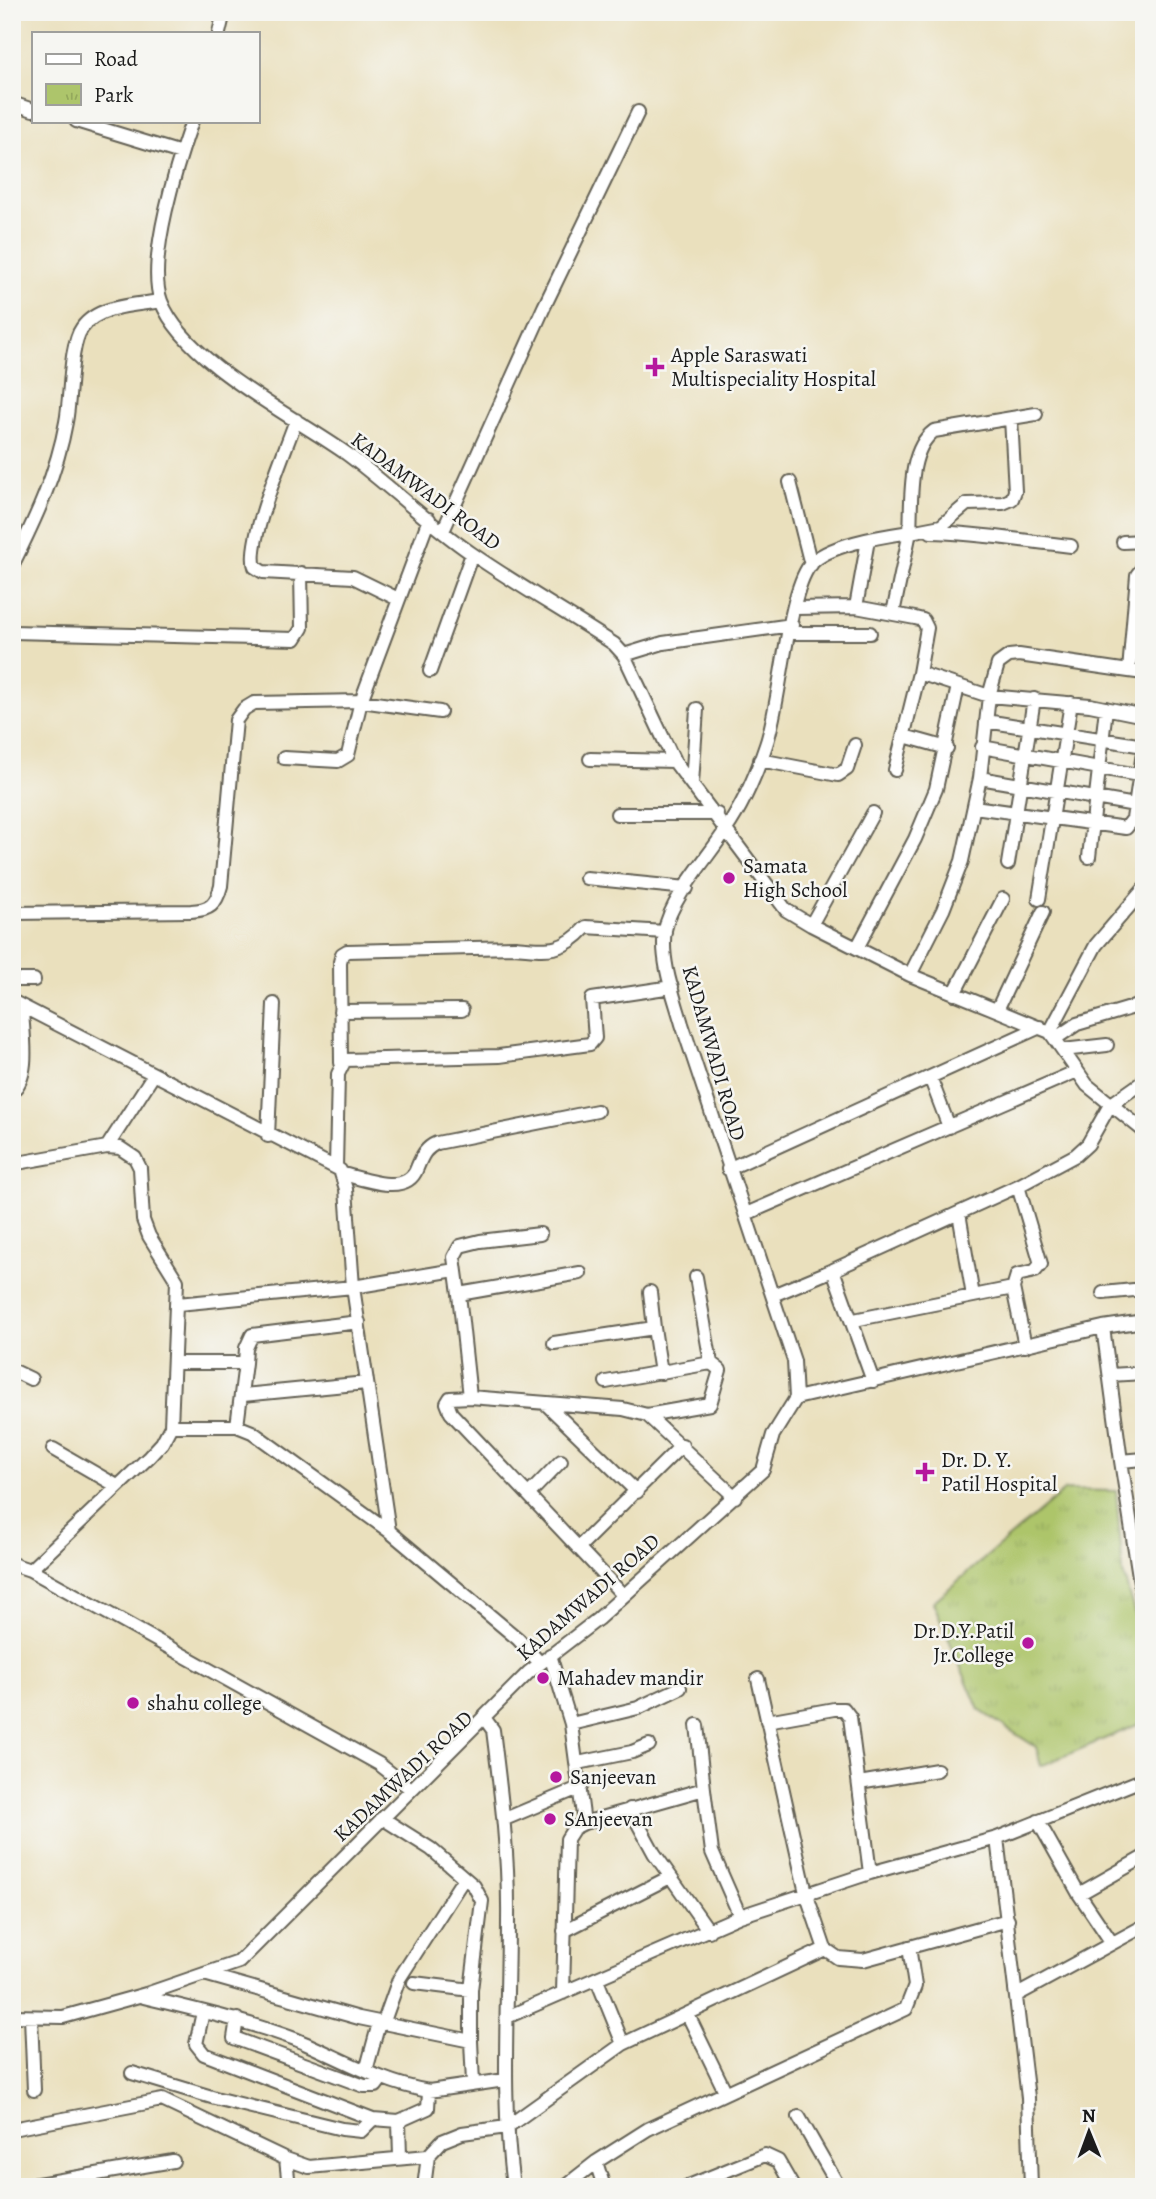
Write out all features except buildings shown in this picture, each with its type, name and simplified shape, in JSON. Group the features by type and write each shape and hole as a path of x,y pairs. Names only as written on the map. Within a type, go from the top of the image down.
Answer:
{"street":[{"path":"219,32 224,12"},
{"path":"12,103 32,110"},
{"path":"443,531 544,307 638,112"},
{"path":"79,122 181,153"},
{"name":"KADAMWADI ROAD","path":"192,122 181,153 157,267 161,300 188,340 255,395 345,453 471,554 614,644 624,656 674,761 717,814 786,910 910,975 1049,1032"},
{"path":"12,566 43,505 66,422 73,362 80,330 103,313 161,300"},
{"path":"893,612 909,532 915,466 925,438 934,431 1036,415"},
{"path":"811,565 830,552 868,540 941,526 967,504 1003,503 1012,499 1015,491 1011,418"},
{"path":"296,420 261,520 253,563 263,572 353,577 398,599"},
{"path":"389,1531 366,1382 339,1170 342,954 348,951 562,948 586,927 665,932 668,918 727,828 760,760 775,714 796,608 811,565 790,482"},
{"path":"284,758 346,759 361,701 429,519"},
{"path":"909,532 979,533 1001,539 1071,546"},
{"path":"856,607 868,540"},
{"path":"1123,542 1144,541"},
{"path":"430,671 471,554"},
{"path":"1129,671 1139,594 1137,575 1144,566"},
{"path":"12,632 295,639 302,628 301,573"},
{"path":"796,608 856,607 893,612 926,623 927,638 895,770"},
{"path":"624,656 663,643 791,629 870,633"},
{"path":"910,975 955,884 974,807 995,670 1009,656 1144,673"},
{"path":"919,673 989,696 1106,708 1144,716"},
{"path":"857,948 915,839 936,789 947,748 958,686"},
{"path":"1008,864 1034,699"},
{"path":"12,914 209,909 215,904 221,886 236,720 244,709 265,701 361,701 440,712"},
{"path":"997,1010 1041,905 1071,704"},
{"path":"1089,857 1106,708"},
{"path":"692,784 696,709"},
{"path":"974,807 1121,829 1130,827 1142,776 1144,746 986,721"},
{"path":"904,736 947,748"},
{"path":"760,760 838,775 847,769 855,746"},
{"path":"982,747 1142,776"},
{"path":"590,759 674,761"},
{"path":"979,778 1135,805"},
{"path":"811,925 873,813"},
{"path":"617,814 717,814"},
{"path":"586,878 687,888"},
{"path":"1049,1032 1074,991 1096,945 1144,889"},
{"path":"954,994 1003,899"},
{"name":"KADAMWADI ROAD","path":"12,2016 63,2017 139,1996 239,1962 545,1659 623,1595 736,1497 763,1470 774,1435 796,1398 794,1361 746,1214 728,1169 672,987 665,932"},
{"path":"12,980 34,980"},
{"path":"341,1063 351,1059 499,1056 590,1044 595,1038 593,999 672,987"},
{"path":"268,1136 274,1004"},
{"path":"728,1169 930,1077 1049,1032 1144,1004"},
{"path":"17,1005 268,1136 339,1170 394,1185 404,1183 415,1173 425,1152 437,1143 597,1111"},
{"path":"12,1091 21,1080 23,1072 17,1005"},
{"path":"341,1011 462,1010"},
{"path":"1049,1032 1075,1072 1110,1105 1143,1130"},
{"path":"1063,1050 1107,1045"},
{"path":"746,1214 1075,1072"},
{"path":"107,1147 153,1074"},
{"path":"930,1077 949,1126"},
{"path":"773,1295 1018,1186 1076,1155 1088,1144 1110,1105 1144,1081"},
{"path":"12,1164 107,1147 129,1153 140,1168 143,1220 149,1236 177,1281 171,1426 162,1443 30,1570"},
{"path":"1018,1186 1041,1264 1035,1271 1017,1275 1013,1288 1025,1346"},
{"path":"959,1213 973,1296"},
{"path":"470,1396 454,1257 460,1246 540,1234"},
{"path":"177,1304 354,1287 455,1270"},
{"path":"833,1270 854,1320 873,1381"},
{"path":"459,1294 580,1273"},
{"path":"623,1595 448,1408 450,1398 470,1396 623,1409 647,1415 710,1404 720,1370 711,1363 696,1277"},
{"path":"854,1320 1013,1288"},
{"path":"1103,1293 1144,1289"},
{"path":"650,1292 660,1373"},
{"path":"796,1398 1103,1327 1144,1321"},
{"path":"237,1426 243,1395 246,1348 252,1335 359,1322"},
{"path":"1103,1327 1121,1461 1138,1544 1144,1608"},
{"path":"554,1343 654,1328"},
{"path":"174,1363 245,1363"},
{"path":"606,1382 711,1363"},
{"path":"12,1370 31,1379"},
{"path":"1110,1375 1144,1373"},
{"path":"243,1395 366,1382"},
{"path":"547,1404 637,1492"},
{"path":"647,1415 736,1497"},
{"path":"171,1426 237,1426 274,1446 389,1531 545,1659 571,1724 584,1823"},
{"path":"579,1547 682,1445"},
{"path":"52,1449 117,1486"},
{"path":"1121,1461 1144,1459"},
{"path":"529,1494 561,1461"},
{"path":"12,1564 30,1570 379,1764 411,1789"},
{"path":"758,1679 806,1893 825,1949 838,1958 851,1961 1008,1920"},
{"path":"571,1724 638,1708 680,1688"},
{"path":"766,1721 844,1709 850,1717 870,1873"},
{"name":"KADAMWADI ROAD","path":"485,1719 493,1730 505,1819 505,2080 513,2187"},
{"path":"697,1725 712,1852 740,1916"},
{"path":"578,1763 632,1752 649,1745"},
{"path":"859,1783 937,1770"},
{"path":"507,2017 740,1916 870,1873 998,1838 1144,1779"},
{"path":"505,1819 581,1787"},
{"path":"563,1993 567,1839 574,1828 630,1809 704,1789"},
{"path":"630,1809 670,1877 709,1931"},
{"path":"382,1818 431,1850 474,1886 482,1908 471,1990 473,2083"},
{"path":"1038,1821 1079,1894 1112,1943"},
{"path":"998,1838 1028,2098 1031,2187"},
{"path":"1079,1894 1144,1857"},
{"path":"564,1931 670,1877"},
{"path":"366,2071 399,1979 464,1878"},
{"path":"1017,1995 1144,1926"},
{"path":"564,2187 596,2162 648,2129 906,2009 915,1986 909,1947"},
{"path":"424,2187 428,2156 442,2141 507,2127 623,2044 825,1949"},
{"path":"204,1974 381,2023 471,2041"},
{"path":"597,1980 623,2044"},
{"path":"414,1983 471,1990"},
{"path":"139,1996 237,2019 341,2058 382,2078 429,2091 505,2080"},
{"path":"203,2012 196,2037 198,2050 373,2119 399,2121 424,2113 430,2103 429,2091"},
{"path":"688,2015 725,2091"},
{"path":"31,2017 34,2090"},
{"path":"237,2019 234,2038 278,2057 364,2086 376,2086 382,2078"},
{"path":"132,2073 215,2098 357,2132 366,2129 373,2119"},
{"path":"299,2118 307,2093"},
{"path":"12,2129 162,2100 309,2168 428,2156"},
{"path":"799,2117 839,2187"},
{"path":"399,2121 400,2157"},
{"path":"685,2186 765,2155 778,2161 793,2187"},
{"path":"286,2159 289,2187"},
{"path":"20,2187 68,2183 173,2161"},
{"path":"596,2162 604,2187"},
{"path":"685,2186 699,2187"}],"green space":[{"name":"Dr.D.Y.Patil Jr.College","path":"1065,1490 1116,1491 1123,1573 1144,1647 1144,1722 1041,1766 1036,1747 979,1710 933,1602"}],"place":[{"name":"Apple Saraswati Multispeciality Hospital","path":"655,367"},
{"name":"Samata High School","path":"729,878"},
{"name":"Dr. D. Y. Patil Hospital","path":"925,1472"},
{"name":"Dr.D.Y.Patil Jr.College","path":"1028,1643"},
{"name":"Mahadev mandir","path":"543,1678"},
{"name":"shahu college","path":"133,1703"},
{"name":"Sanjeevan","path":"556,1777"},
{"name":"SAnjeevan","path":"550,1819"}]}
